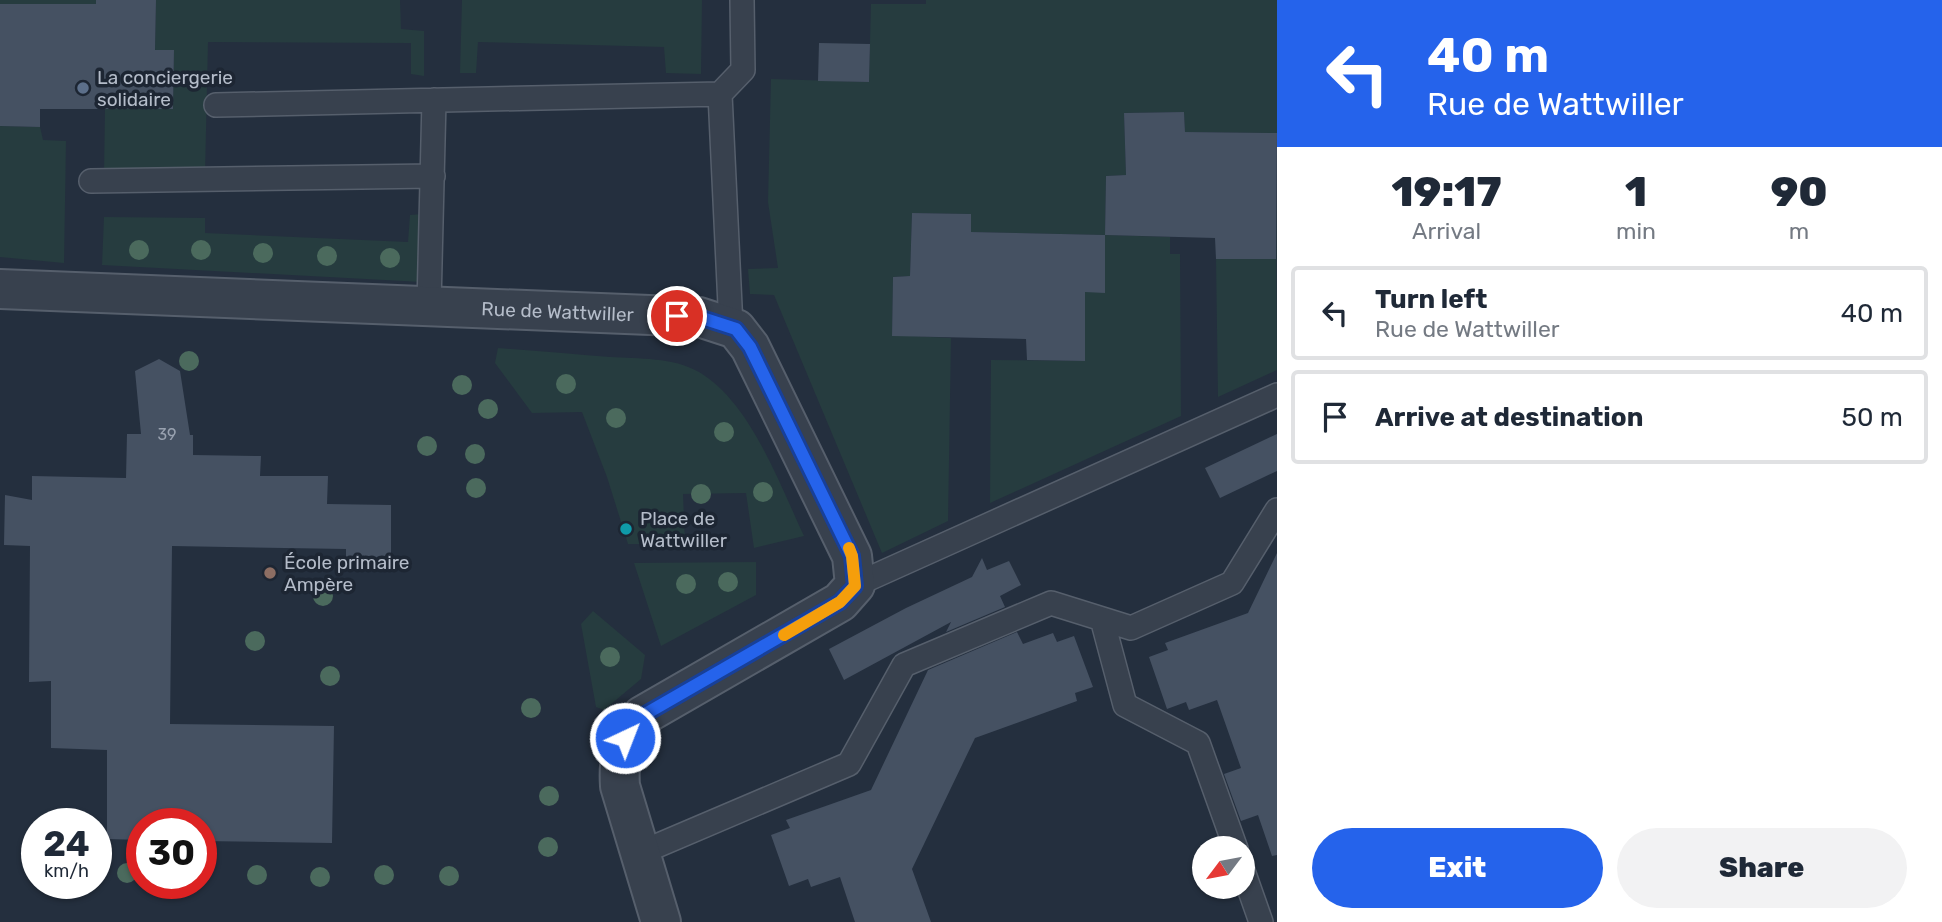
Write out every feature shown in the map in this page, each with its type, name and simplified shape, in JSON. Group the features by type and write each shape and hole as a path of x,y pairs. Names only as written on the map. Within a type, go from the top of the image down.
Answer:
{"street":[{"name":"Rue de Wattwiller","path":"0,289 429,304 699,317 731,327"},
{"path":"661,922 620,786 619,765 625,738 642,716 840,602 855,586 852,556 847,545 750,347 736,329 731,327"}],"lane":[{"path":"216,105 720,93 743,70 742,0"},
{"path":"720,93 731,327"},
{"path":"429,304 435,100"},
{"path":"91,181 433,176"},
{"path":"855,586 1277,395"},
{"path":"640,853 849,764 904,665 1051,603 1131,628 1232,583 1277,510"},
{"path":"1102,619 1125,705 1198,743 1231,836"},
{"path":"1253,900 1261,922"}],"green space":[{"path":"0,0 96,0 96,4 0,4"},
{"path":"156,0 400,0 401,29 424,31 424,76 411,74 411,43 208,42 205,174 104,174 105,109 173,109 174,51 155,50"},
{"path":"462,0 702,0 701,74 666,73 664,47 478,42 476,73 460,73"},
{"path":"926,0 1277,0 1277,133 1185,132 1184,112 1124,113 1126,175 1106,176 1105,235 971,232 971,214 912,213 910,276 893,277 892,335 951,338 948,521 882,553 774,295 750,294 748,269 778,268 768,202 771,79 869,82 871,4 926,4"},
{"path":"0,126 40,127 43,140 66,141 64,263 0,257"},
{"path":"1276,190 1277,370 1218,397 1216,259 1276,258"},
{"path":"423,214 422,282 102,265 104,217 205,218 205,233 408,242 410,215"},
{"path":"1105,235 1170,237 1170,254 1180,254 1181,416 990,503 991,360 1085,361 1085,292 1105,292"},
{"path":"498,348 656,360 689,367 699,372 734,403 748,424 774,469 804,536 754,548 746,493 683,494 685,544 628,544 607,477 582,412 532,413 495,363"},
{"path":"756,562 756,595 661,646 634,563"},
{"path":"593,611 645,655 641,679 604,710 596,707 581,624"}],"building":[{"path":"96,0 156,0 155,50 174,50 173,109 40,109 40,127 0,126 0,4 96,4"},
{"path":"819,43 870,44 869,82 818,81"},
{"path":"1184,112 1185,132 1277,133 1276,259 1216,259 1215,238 1105,235 1106,176 1126,175 1124,113"},
{"path":"912,213 971,214 971,232 1105,235 1105,293 1085,292 1085,361 1027,360 1026,339 892,336 893,277 910,276"},
{"path":"159,359 180,371 190,435 193,435 193,455 261,456 260,476 328,476 327,504 391,505 391,559 346,558 346,549 172,546 170,724 334,726 332,843 217,841 217,808 126,808 126,840 112,839 112,808 107,808 107,750 51,748 51,681 29,682 30,546 4,545 5,495 32,500 32,476 126,478 127,434 141,434 135,371"},
{"path":"1277,434 1277,471 1220,498 1205,468"},
{"path":"1277,553 1277,855 1272,856 1258,815 1241,821 1224,774 1241,768 1217,700 1189,710 1186,702 1167,709 1149,657 1168,650 1165,643 1248,613"},
{"path":"982,558 987,570 1009,561 1021,585 1000,596 1005,607 946,632 951,622 844,680 829,649 972,577"},
{"path":"1017,632 1023,644 1053,633 1057,642 1074,636 1093,687 1075,693 1077,701 975,738 912,869 931,922 855,922 840,877 811,887 808,879 789,886 771,835 790,828 786,820 871,790 928,670"}],"slow traffic":[{"path":"784,635 840,602 855,586 849,548"}],"place":[{"name":"La conciergerie solidaire","path":"83,88"},
{"name":"Place de Wattwiller","path":"626,529"},
{"name":"École primaire Ampère","path":"270,573"}],"route":[{"path":"625,738 642,716 840,602 855,586 852,556 750,347 736,329 715,320 677,316"}]}
